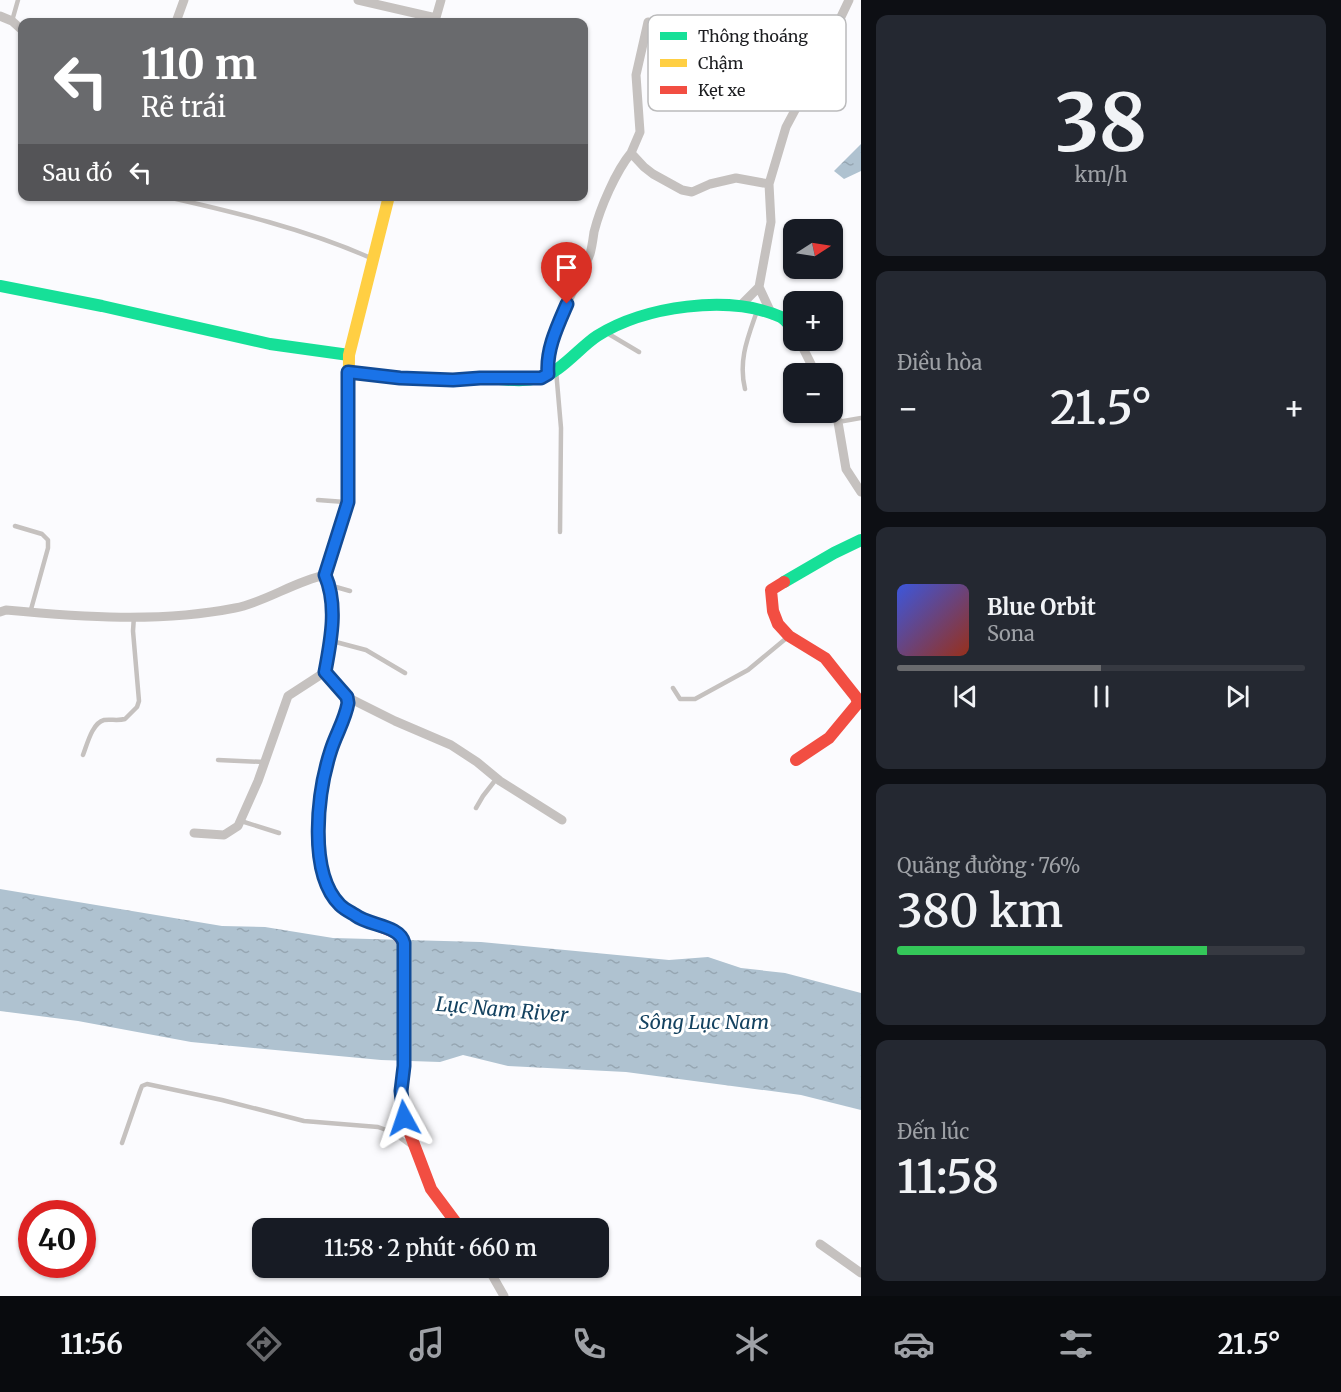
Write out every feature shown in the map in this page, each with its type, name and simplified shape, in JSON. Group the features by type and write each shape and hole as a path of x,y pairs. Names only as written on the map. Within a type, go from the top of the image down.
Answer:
{"street":[{"path":"177,18 184,0"},
{"path":"358,0 427,18"},
{"path":"436,18 441,0"},
{"path":"842,15 849,0"},
{"path":"0,16 18,26"},
{"path":"552,372 547,362 554,335 590,253 598,219 640,132 636,75 648,22"},
{"path":"740,306 759,287 771,222 769,184 786,127 794,111"},
{"path":"631,153 652,174 682,190 692,192 710,184 736,178 769,184"},
{"path":"194,834 227,835 233,831 241,821 288,696 325,672 333,603 327,580 348,502 349,355 388,201"},
{"path":"0,286 102,306 270,344 349,355"},
{"path":"759,287 772,315"},
{"path":"348,372 400,378 453,380 541,378 552,372 595,337 649,313 692,306 740,306 783,317"},
{"path":"838,423 846,469 861,492"},
{"path":"796,760 829,738 858,702 825,658 789,636 778,624 773,611 771,590 861,540"},
{"path":"0,612 6,610 30,613 134,616 188,615 235,608 291,585 327,580"},
{"path":"325,672 347,697 451,745 562,820"},
{"path":"347,697 347,709 330,751 321,785 319,859 327,884 339,904 361,920 403,936 402,1106 404,1118 431,1189 453,1218"},
{"path":"820,1244 861,1274"},
{"path":"494,1278 504,1296"}],"lane":[{"path":"12,21 18,0"},
{"path":"184,201 309,234 337,243 373,259"},
{"path":"745,388 742,363 745,347 758,311"},
{"path":"605,332 639,351"},
{"path":"552,372 562,447 560,532"},
{"path":"843,421 861,418"},
{"path":"318,500 348,502"},
{"path":"15,526 42,534 48,540 48,548 30,613"},
{"path":"327,580 350,591"},
{"path":"83,755 99,723 105,720 124,719 137,707 139,701 133,631 134,616"},
{"path":"672,688 680,699 695,699 748,670 789,636"},
{"path":"330,640 366,650 405,673"},
{"path":"218,760 264,762"},
{"path":"476,808 497,778"},
{"path":"241,821 279,833"},
{"path":"122,1143 142,1086 147,1084 304,1121 378,1127 392,1132 417,1148"}],"water":[{"path":"861,144 861,171 844,179 834,171"},
{"name":"Sông Lục Nam","path":"0,889 222,926 265,927 333,938 481,942 669,960 708,957 741,968 785,973 861,993 861,1110 801,1095 626,1072 508,1066 463,1055 440,1062 381,1060 191,1042 78,1021 0,1011"}],"traffic: fast":[{"path":"0,286 102,306 270,344 349,355"},
{"path":"348,372 439,380 480,378 524,380 539,378 554,371 590,341 616,326 662,311 712,305 737,306 760,310 783,319"},
{"path":"784,582 861,540"},
{"path":"328,655 325,672 347,697 348,703 331,750 323,783 318,840 324,875 332,894 355,916"}],"traffic: slow":[{"path":"328,655 332,615 325,575 348,502 349,355 388,201"}],"traffic: jam":[{"path":"784,582 771,590 773,611 778,624 789,636 825,658 856,697 858,703 829,738 796,760"},
{"path":"355,916 396,933 404,943 404,1066 401,1091 404,1118 431,1189 453,1218"}],"route":[{"path":"404,1118 401,1091 404,1066 403,936 361,920 339,904 327,884 319,859 321,785 330,751 348,703 347,697 325,672 333,603 325,575 348,502 348,372 400,378 453,380 541,378 548,374 547,362 554,335 567,304"}],"water label":[{"name":"Lục Nam River","path":"502,1009"}]}
